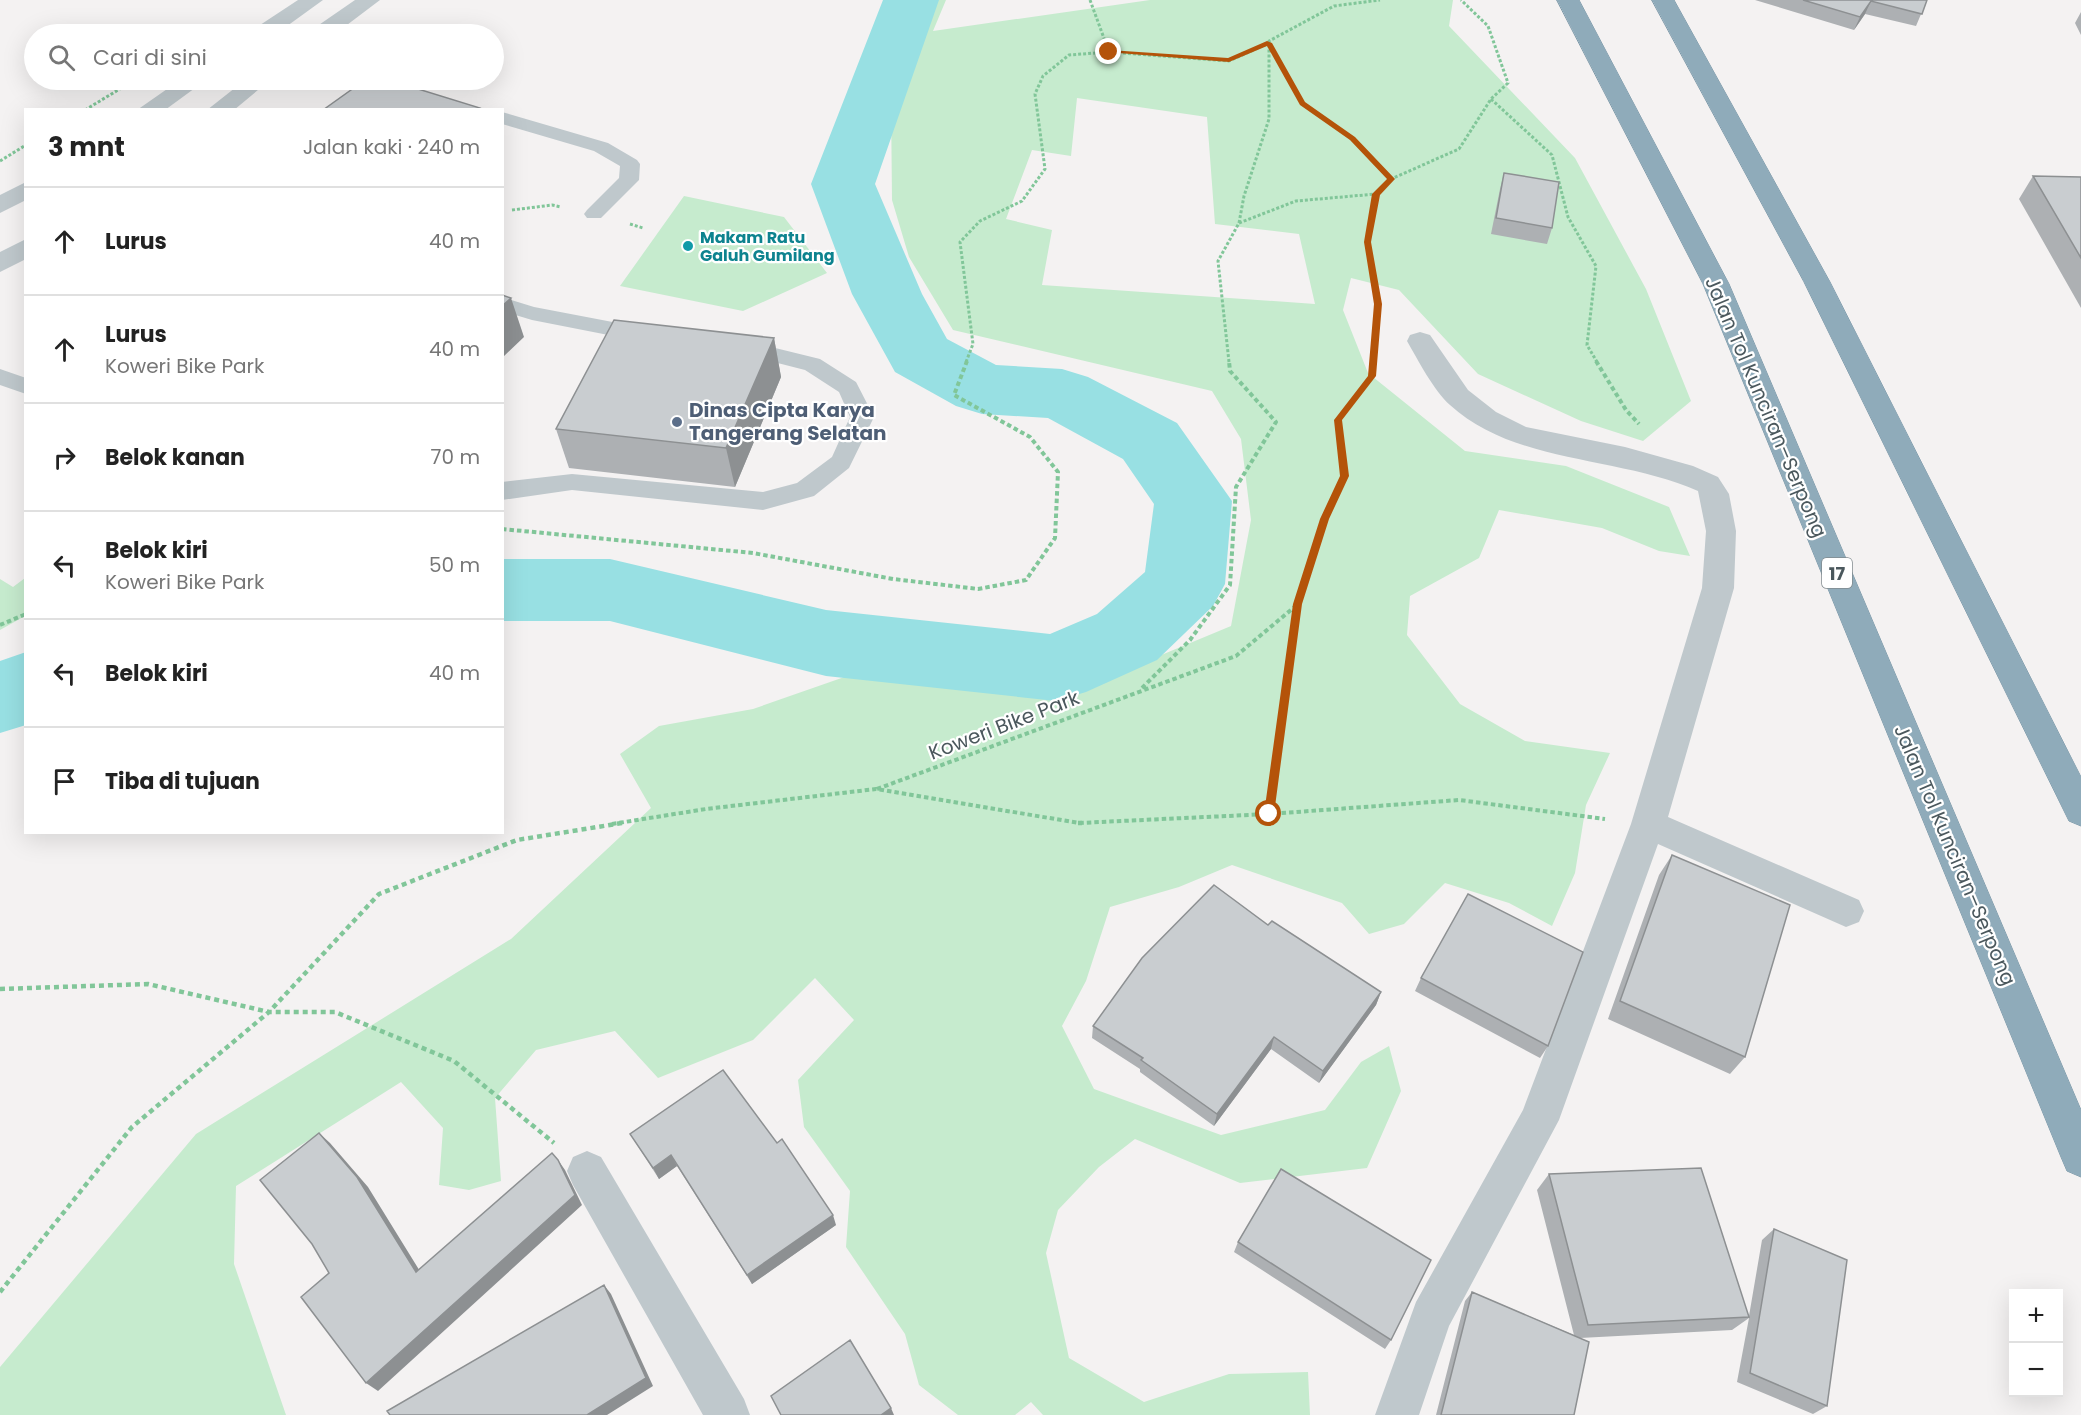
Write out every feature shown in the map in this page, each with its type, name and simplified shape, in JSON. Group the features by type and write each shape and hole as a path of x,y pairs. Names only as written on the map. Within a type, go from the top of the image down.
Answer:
{"highway":[{"name":"Jalan Tol Kunciran–Serpong","path":"1568,0 1716,284 2081,1157"},
{"path":"1663,0 1817,282 2081,811"}],"street":[{"path":"276,24 312,0"},
{"path":"335,24 369,0"},
{"path":"151,108 179,90"},
{"path":"221,108 245,90"},
{"path":"0,206 24,190"},
{"path":"0,264 24,248"},
{"path":"1397,1415 1431,1317 1539,1120 1648,824 1718,588 1722,531 1714,494 1708,484 1683,473 1626,457 1519,435 1486,419 1458,397 1420,341"},
{"path":"1648,824 1846,911"},
{"path":"587,1170 728,1415"}],"lane":[{"path":"504,119 601,147 630,164 629,180 594,214"},
{"path":"504,305 623,333 668,338"},
{"path":"504,491 572,482 764,501 805,490 841,462 862,417 848,387 812,364 724,345"},
{"path":"0,376 24,386"}],"path":[{"path":"1090,0 1109,52"},
{"path":"504,528 753,553 893,579 978,589 1026,580 1055,538 1058,472 1030,437 954,395 973,344 960,242 980,221 1022,201 1045,169 1035,94 1043,75 1069,56 1109,52 1229,60 1269,43 1334,6 1380,0"},
{"path":"1269,814 1298,604 1324,519 1345,476 1338,420 1372,376 1378,304 1368,242 1376,194 1391,179 1459,149 1491,99 1508,83 1488,26 1461,0"},
{"path":"1269,43 1303,104 1352,138 1391,179"},
{"name":"Koweri Bike Park","path":"1142,689 1190,640 1230,585 1236,487 1276,422 1230,371 1218,261 1239,223 1244,196 1269,119 1269,43"},
{"path":"88,108 119,90"},
{"path":"1491,99 1552,155 1568,217 1596,266 1587,345 1626,410 1683,473"},
{"path":"0,161 24,146"},
{"path":"1239,223 1296,201 1376,194"},
{"name":"Koweri Bike Park","path":"876,789 1236,656 1298,604"},
{"path":"0,625 24,615"},
{"path":"0,1292 132,1127 269,1011 379,894 517,840 706,809 876,789 1079,824 1269,814 1459,800 1648,824"},
{"path":"0,989 148,984 269,1011 335,1012 454,1061 587,1170"}],"green space":[{"path":"931,0 946,0 933,31 1150,0 1453,0 1449,26 1575,158 1646,289 1691,401 1643,441 1581,421 1478,374 1399,290 1351,278 1343,310 1368,373 1465,451 1566,466 1669,507 1690,556 1659,551 1602,528 1499,510 1479,558 1410,596 1407,635 1460,704 1525,741 1610,753 1586,805 1575,873 1552,926 1509,903 1445,883 1404,924 1369,934 1342,903 1232,865 1179,887 1110,907 1086,981 1062,1026 1094,1089 1221,1135 1325,1110 1361,1062 1389,1046 1401,1091 1367,1168 1240,1183 1135,1139 1099,1167 1058,1210 1046,1253 1069,1358 1144,1402 1229,1374 1308,1372 1310,1415 1043,1415 1031,1402 1015,1415 958,1415 919,1385 905,1334 846,1247 850,1191 804,1127 798,1080 854,1020 815,978 753,1040 658,1078 615,1031 536,1050 495,1098 501,1181 469,1190 439,1185 443,1128 401,1082 236,1186 234,1264 286,1415 0,1415 0,1367 196,1134 511,939 651,808 620,754 659,726 753,709 853,674 1009,695 1082,688 1231,626 1251,520 1241,439 1212,391 953,330 909,257 892,200 891,102","holes":["1077,98 1207,117 1215,224 1299,234 1315,304 1042,285 1052,230 1006,219 1032,150 1071,156"]},
{"path":"684,196 784,217 827,273 743,311 620,286"},
{"path":"0,579 13,587 24,579 24,617 0,630"}],"building":[{"path":"1803,0 1927,0 1922,14 1871,1 1860,17"},
{"path":"351,90 422,90 480,108 326,108"},
{"path":"1504,173 1559,182 1552,228 1496,218"},
{"path":"2033,176 2081,177 2081,258"},
{"path":"504,296 511,298 504,304"},
{"path":"614,320 774,338 726,448 556,429"},
{"path":"1672,855 1790,905 1745,1057 1620,1001"},
{"path":"1214,885 1268,925 1272,921 1381,992 1323,1071 1274,1037 1217,1114 1141,1060 1143,1058 1093,1026 1142,958"},
{"path":"1468,894 1583,952 1548,1046 1421,978"},
{"path":"723,1070 777,1143 782,1139 833,1215 747,1275 671,1155 653,1168 630,1134"},
{"path":"319,1133 357,1177 416,1272 552,1153 558,1160 575,1195 366,1383 301,1297 329,1273 312,1244 260,1180"},
{"path":"1701,1168 1749,1317 1588,1325 1549,1174"},
{"path":"1281,1169 1431,1260 1391,1340 1238,1242"},
{"path":"1774,1229 1847,1260 1827,1406 1750,1373"},
{"path":"604,1285 646,1378 587,1415 390,1415 387,1411"},
{"path":"1472,1292 1589,1342 1574,1415 1441,1415"},
{"path":"850,1340 891,1408 881,1415 781,1415 771,1396"}],"waterway":[{"path":"504,590 610,590 826,643 1056,668 1127,637 1184,584 1193,501 1150,441 1062,394 982,389 920,355 887,294 843,184 911,0"},
{"path":"0,699 24,687"}],"place":[{"name":"Makam Ratu Galuh Gumilang","path":"688,246"},
{"name":"Dinas Cipta Karya Tangerang Selatan","path":"677,422"}],"route":[{"path":"1109,52 1229,60 1269,43 1303,104 1352,138 1391,179 1376,194 1368,242 1378,304 1372,376 1338,420 1345,476 1324,519 1298,604 1269,814"}]}
